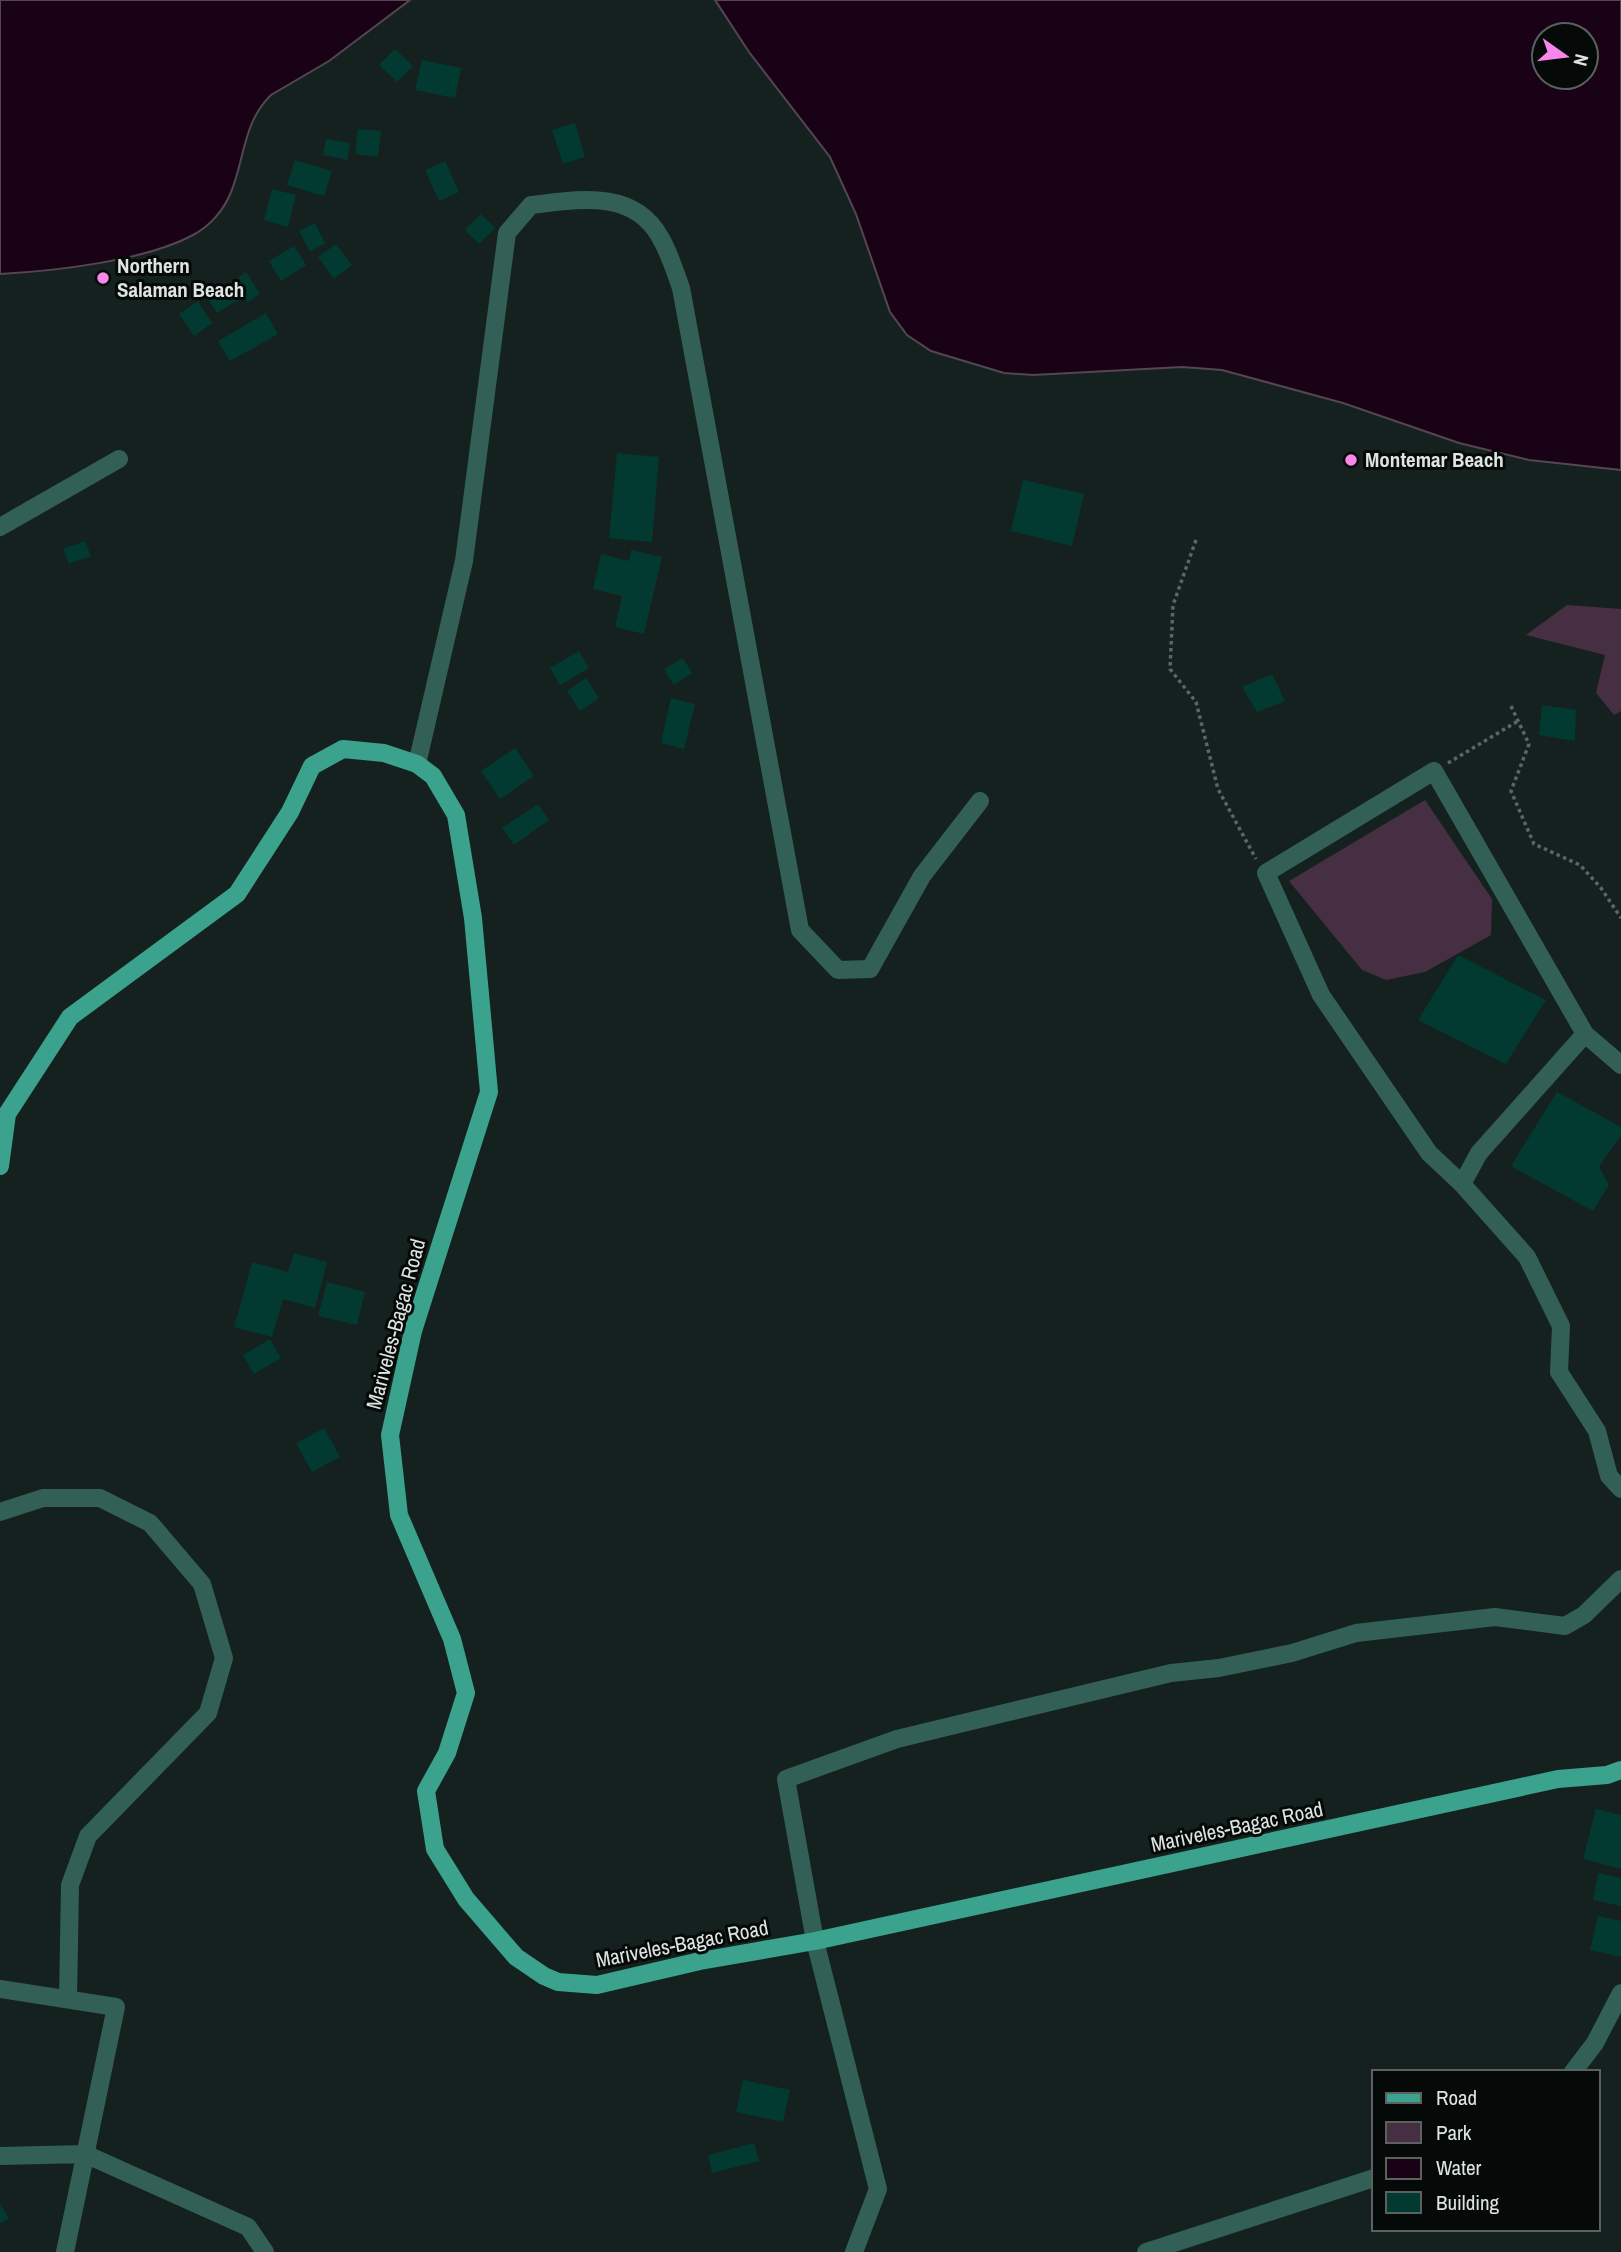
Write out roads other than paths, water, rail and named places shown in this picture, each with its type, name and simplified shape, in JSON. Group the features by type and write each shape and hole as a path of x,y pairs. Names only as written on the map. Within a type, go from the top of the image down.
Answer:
{"main road":[{"path":"0,1166 7,1114 70,1017 237,894 290,812 312,766 342,749 384,753 418,764"},
{"name":"Mariveles-Bagac Road","path":"418,764 433,776 456,815 473,918 489,1092 413,1331 390,1435 399,1515 453,1639 466,1693 447,1753 426,1791 435,1849 466,1899 516,1957 530,1968 558,1982 597,1985 700,1961 815,1941 1558,1779 1608,1775 1621,1770"}],"street":[{"path":"418,764 464,561 507,233 531,205 599,198 636,210 660,235 681,288 800,930 838,970 870,969 922,876 980,801"},
{"path":"0,543 3,525 119,459"},
{"path":"1621,1065 1584,1034 1434,771 1266,873 1321,995 1429,1153 1462,1184 1527,1257 1561,1326 1559,1372 1597,1431 1609,1476 1621,1489"},
{"path":"1462,1184 1479,1153 1584,1034"},
{"path":"0,1512 43,1498 100,1498 150,1523 202,1584 224,1658 208,1713 88,1836 70,1885 68,1999"},
{"path":"854,2252 878,2189 815,1941 786,1779 897,1739 1171,1674 1219,1668 1292,1653 1356,1633 1495,1617 1565,1626 1584,1615 1621,1579"},
{"path":"0,1989 116,2007 65,2252"},
{"path":"1575,2070 1595,2043 1621,1993"},
{"path":"0,2157 85,2154 248,2227 265,2252"},
{"path":"1146,2252 1372,2179"}],"water":[{"path":"0,0 410,0 329,61 271,95 250,129 228,199 216,217 205,227 173,244 125,258 72,267 0,274"},
{"path":"715,0 1621,0 1621,470 1529,460 1459,443 1343,403 1222,370 1182,367 1033,375 1004,373 931,351 907,335 890,312 856,214 830,157 749,52"}],"place":[{"name":"Northern Salaman Beach","path":"103,278"},
{"name":"Montemar Beach","path":"1351,460"}]}
